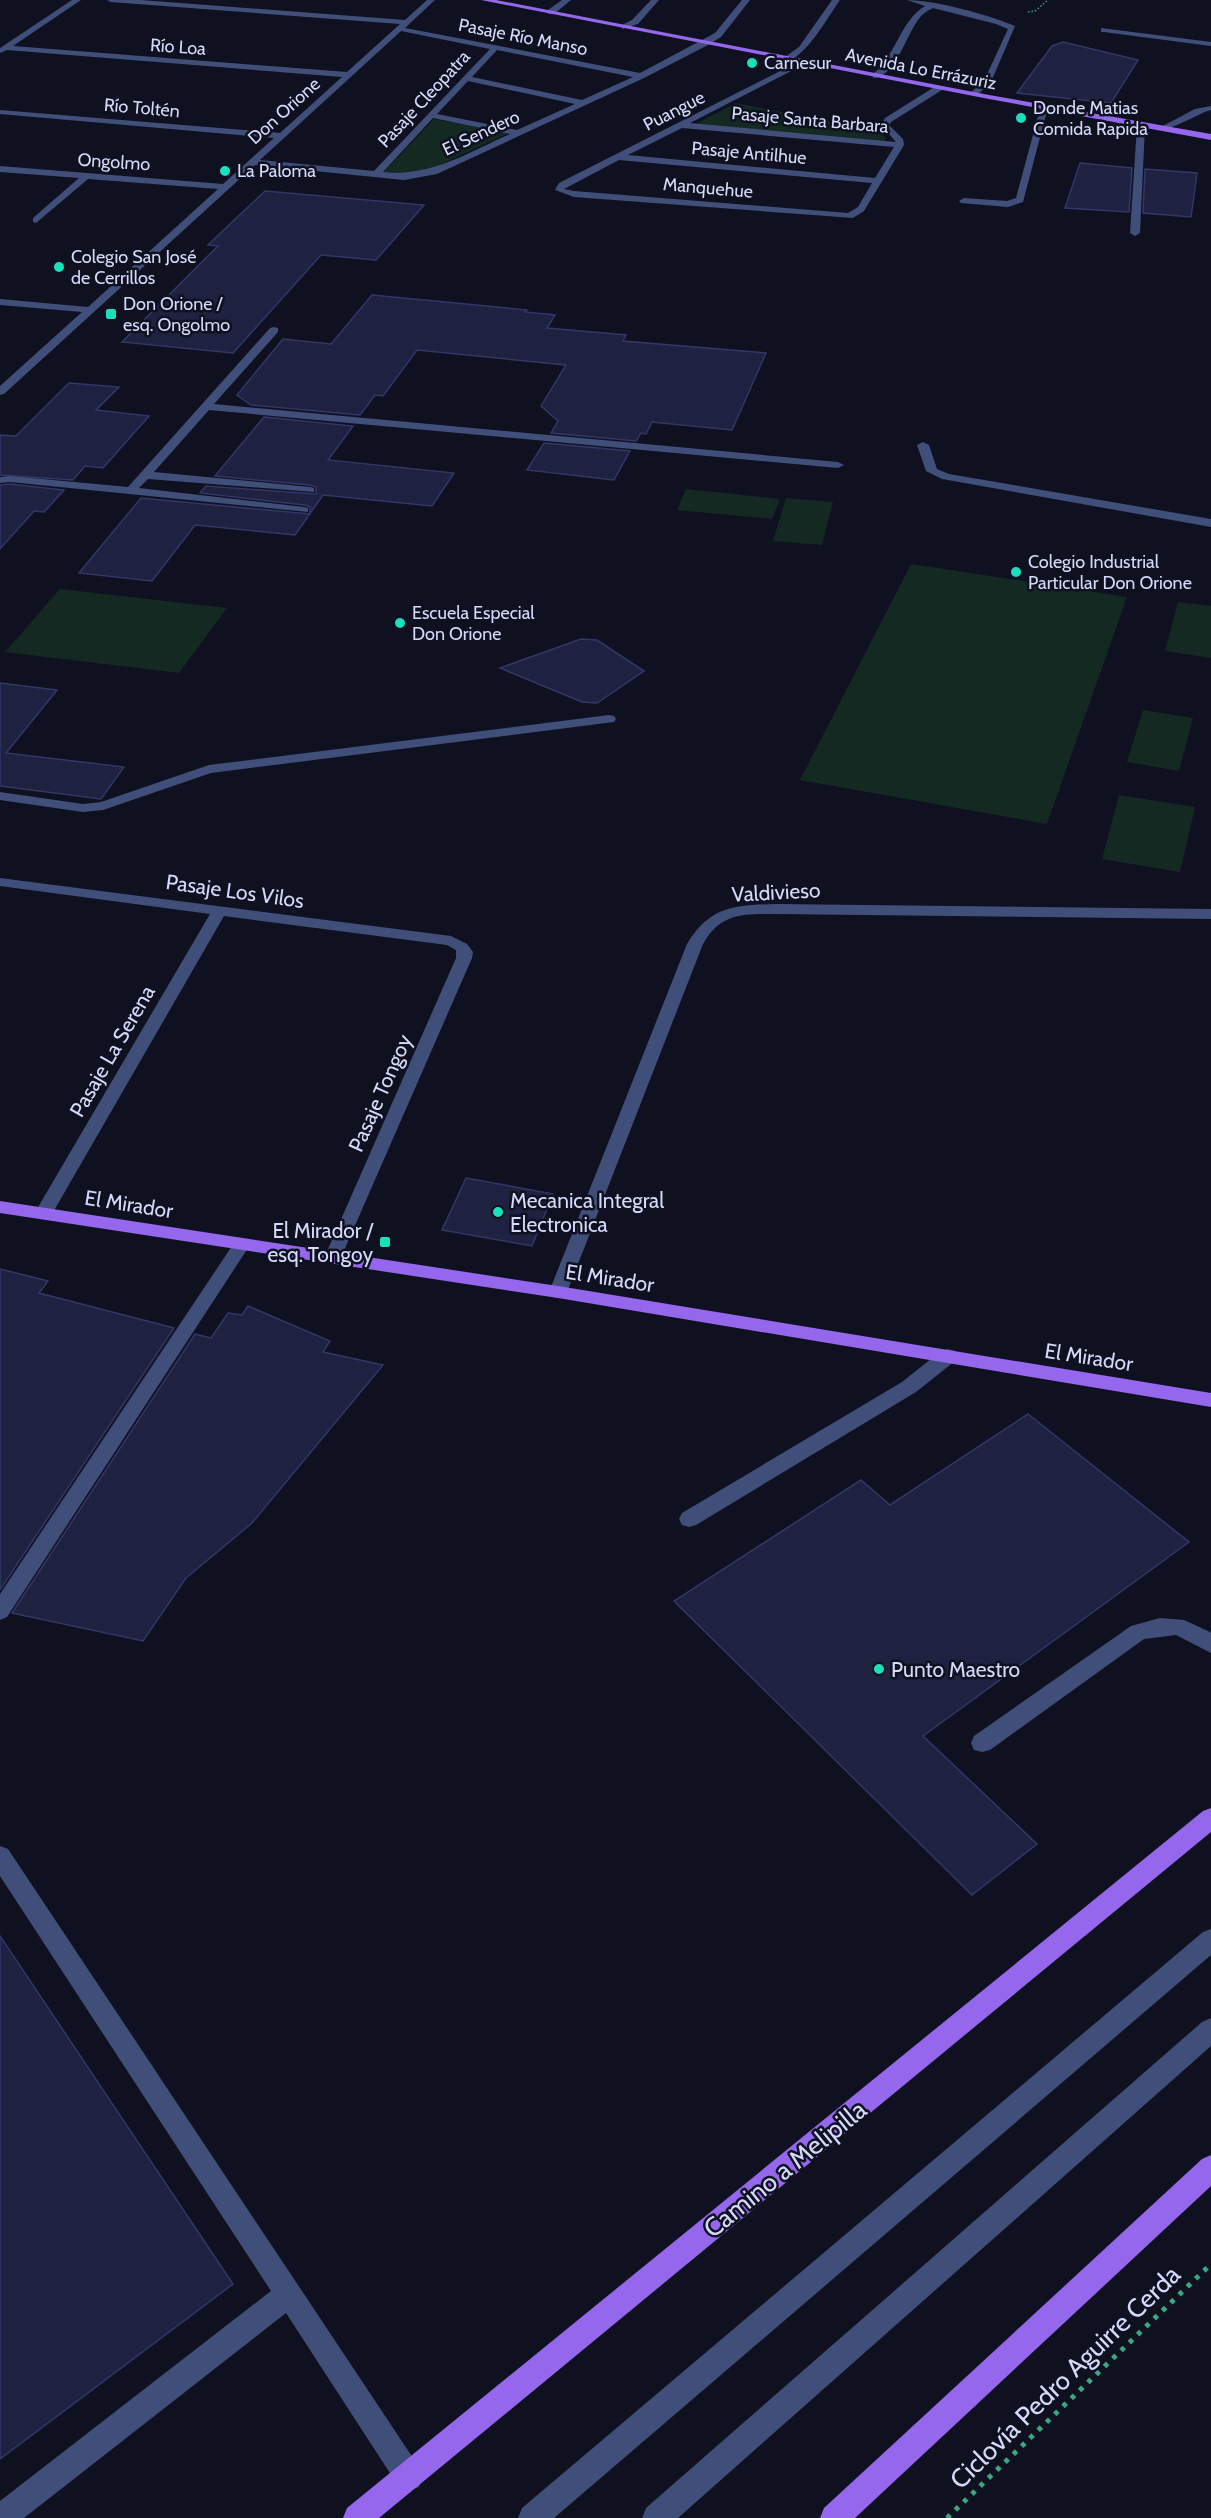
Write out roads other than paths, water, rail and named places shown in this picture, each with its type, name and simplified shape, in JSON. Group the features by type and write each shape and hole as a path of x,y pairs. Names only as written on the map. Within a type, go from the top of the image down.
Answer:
{"main road":[{"name":"Avenida Lo Errázuriz","path":"487,0 939,88 1211,137"},
{"name":"El Mirador","path":"0,1208 558,1292 1211,1400"},
{"name":"Camino a Melipilla","path":"357,2518 1211,1818"},
{"path":"834,2518 1211,2168"}],"street":[{"path":"3,50 77,0"},
{"path":"111,0 407,22"},
{"name":"Don Orione","path":"0,392 431,0"},
{"path":"550,12 567,0"},
{"path":"626,27 635,22 655,0"},
{"name":"El Sendero","path":"253,162 414,177 434,172 641,76 705,43 717,35 746,0"},
{"path":"788,59 802,50 836,0"},
{"path":"911,0 999,22 1012,28 987,82 973,94"},
{"path":"876,76 888,67 918,15 932,5"},
{"name":"Pasaje Río Manso","path":"400,29 641,76"},
{"path":"1104,30 1211,44"},
{"name":"Pasaje Cleopatra","path":"376,174 429,115 496,47"},
{"name":"Río Loa","path":"3,50 349,75"},
{"name":"Puangue","path":"559,190 562,185 805,62"},
{"path":"466,78 583,103"},
{"path":"877,181 900,145 900,141 885,125 888,120 939,88"},
{"path":"964,201 1008,204 1020,200 1044,107"},
{"path":"1161,129 1198,111 1211,108"},
{"name":"Río Toltén","path":"0,112 282,136"},
{"path":"429,115 519,133"},
{"name":"Pasaje Santa Barbara","path":"681,125 900,145"},
{"path":"1135,232 1141,126"},
{"name":"Pasaje Antilhue","path":"619,157 877,181"},
{"name":"Ongolmo","path":"0,169 226,187"},
{"path":"36,220 86,176"},
{"name":"Manquehue","path":"559,190 574,194 841,216 855,214 877,181"},
{"path":"0,302 90,310"},
{"path":"131,491 274,330"},
{"path":"206,406 838,465"},
{"path":"923,445 932,471 946,477 1211,523"},
{"path":"146,475 310,490"},
{"path":"0,480 10,479 304,510"},
{"path":"0,796 83,808 104,806 209,769 609,719"},
{"name":"Pasaje Los Vilos","path":"0,882 451,941 462,947"},
{"name":"Valdivieso","path":"558,1292 695,944 703,928 720,916 746,910 777,909 1211,914"},
{"name":"Pasaje La Serena","path":"43,1214 220,910"},
{"name":"Pasaje Tongoy","path":"333,1258 464,958 465,952 462,947"},
{"path":"0,1611 242,1244"},
{"path":"689,1519 909,1387 948,1356"},
{"path":"982,1743 1138,1632 1163,1625 1189,1628 1211,1644"},
{"path":"0,1856 409,2477"},
{"path":"532,2518 1211,1940"},
{"path":"656,2518 1211,2030"},
{"path":"1,2518 289,2294"}],"place":[{"name":"Carnesur","path":"752,63"},
{"name":"Donde Matias Comida Rapida","path":"1021,118"},
{"name":"La Paloma","path":"225,171"},
{"name":"Colegio San José de Cerrillos","path":"59,267"},
{"name":"Don Orione / esq. Ongolmo","path":"111,314"},
{"name":"Colegio Industrial Particular Don Orione","path":"1016,572"},
{"name":"Escuela Especial Don Orione","path":"400,623"},
{"name":"Mecanica Integral Electronica","path":"498,1212"},
{"name":"El Mirador / esq. Tongoy","path":"385,1242"},
{"name":"Punto Maestro","path":"879,1669"}]}
